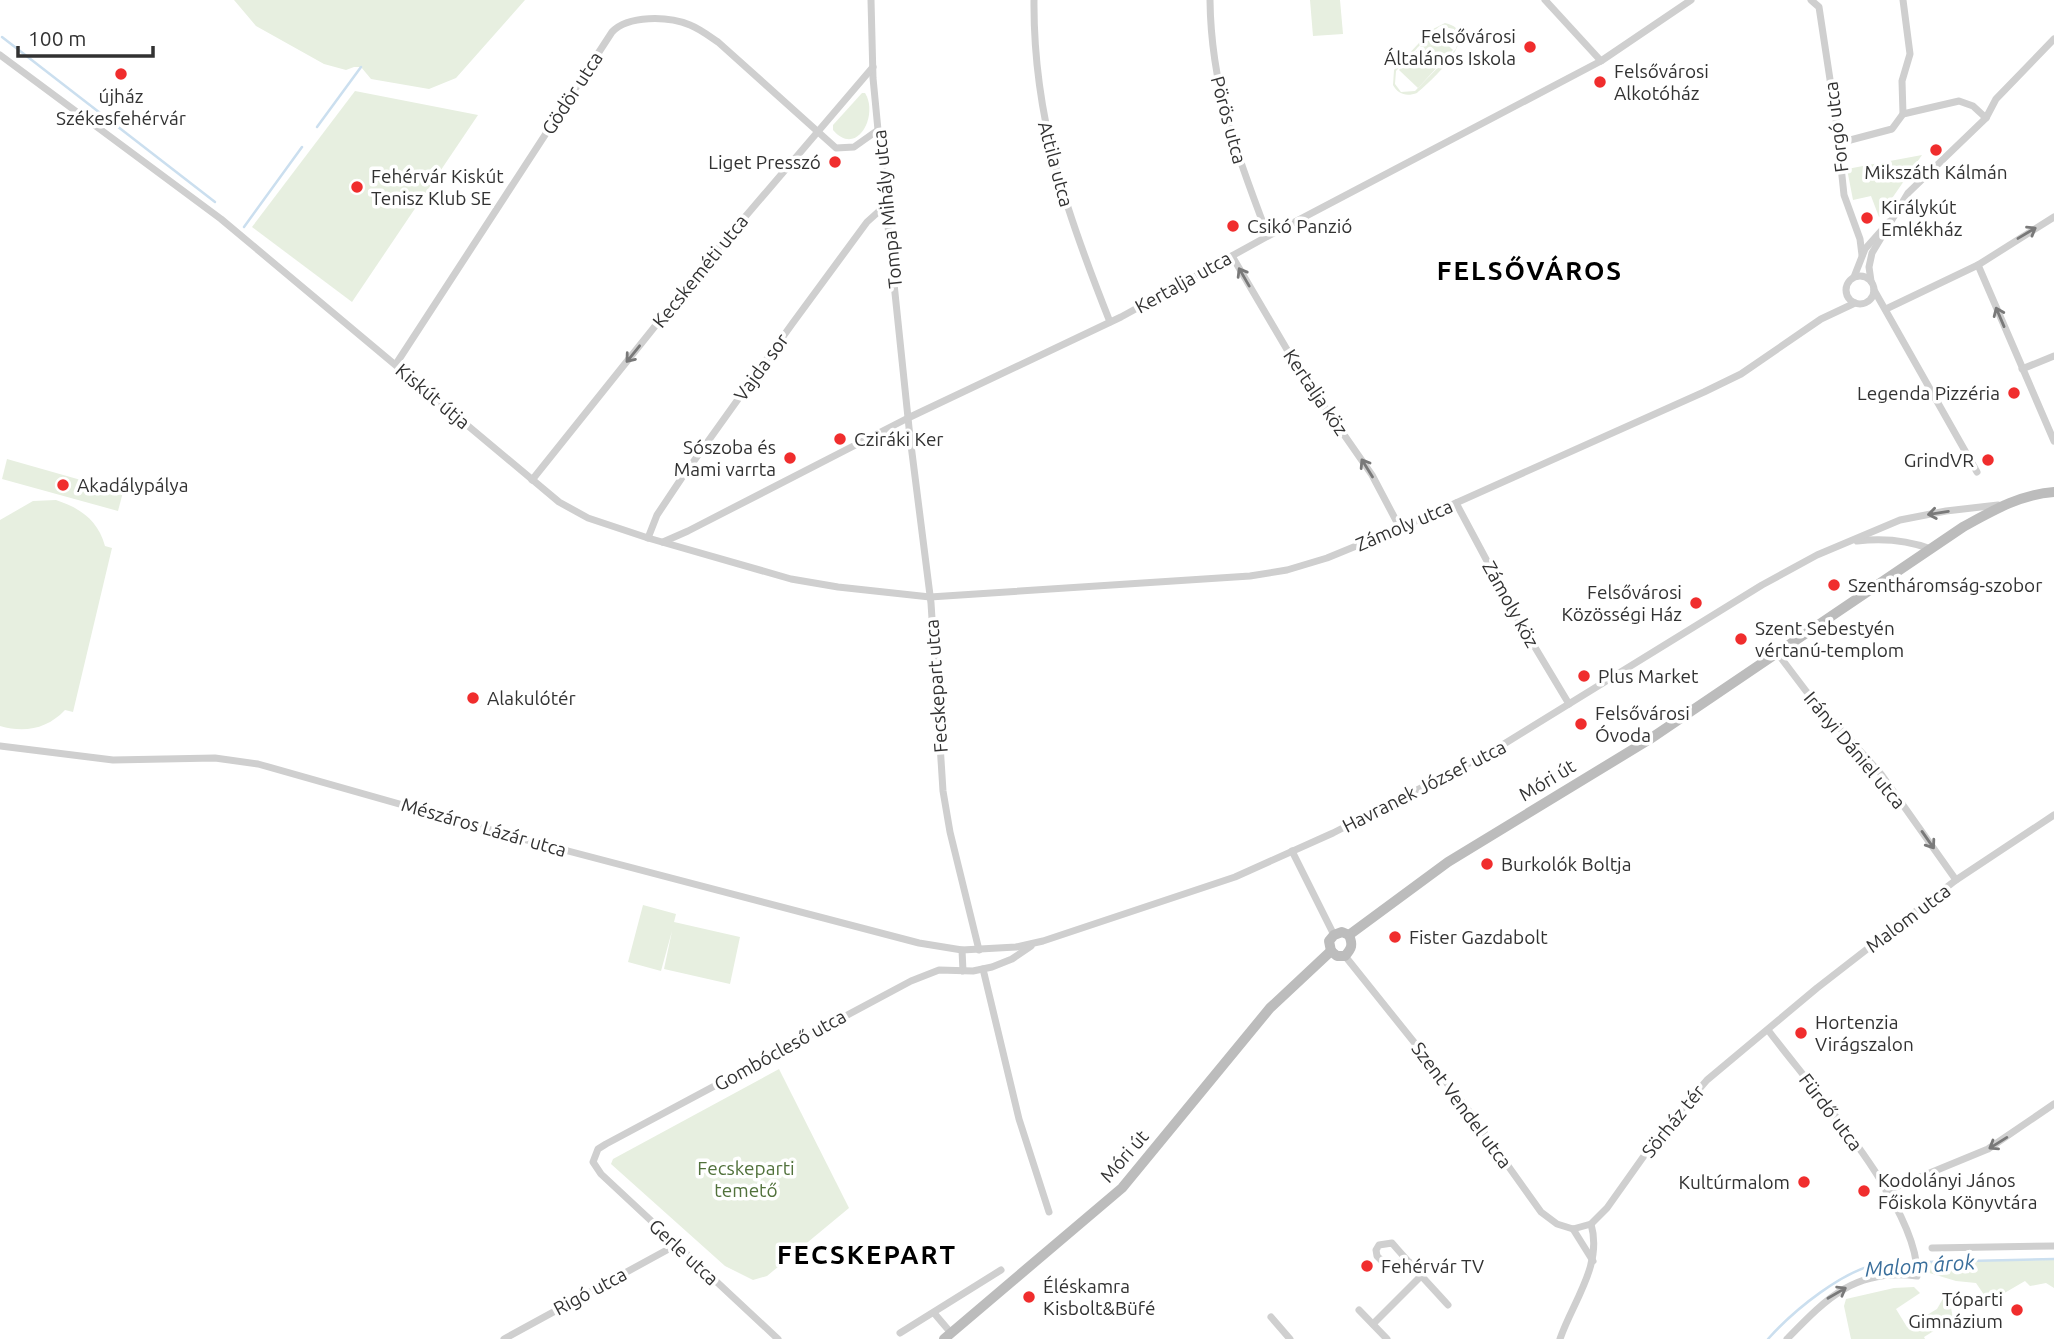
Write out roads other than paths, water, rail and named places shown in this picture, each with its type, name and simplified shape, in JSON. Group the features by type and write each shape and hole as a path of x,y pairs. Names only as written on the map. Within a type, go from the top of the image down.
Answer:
{"main road":[{"name":"Móri út","path":"1349,935 1448,862 1650,739 1963,527 2006,504 2052,490"},
{"path":"1342,932 1349,935 1351,949 1345,956 1337,956 1331,951 1329,941 1342,932"},
{"name":"Móri út","path":"947,1336 1122,1188 1270,1008 1331,951"}],"street":[{"name":"Tompa Mihály utca","path":"871,0 878,130 908,418"},
{"name":"Attila utca","path":"1034,0 1037,68 1052,158 1070,217 1110,322"},
{"name":"Pörös utca","path":"1210,0 1215,62 1223,111 1241,168 1268,236"},
{"path":"1545,0 1601,61"},
{"name":"Kertalja utca","path":"663,542 908,418 1110,322 1601,61 1691,0"},
{"name":"Forgó utca","path":"1811,0 1819,7 1844,195 1860,239 1862,255"},
{"path":"1839,143 1892,129 1903,114 1902,81 1910,54 1903,0"},
{"name":"Gödör utca","path":"396,364 612,32 621,23 638,19 677,21 702,31 718,42 817,132"},
{"path":"1977,472 1874,290 1869,267 1872,253 1908,193 1986,118 1996,99 2054,37"},
{"name":"Kiskút útja","path":"0,55 220,219 532,480 572,510 648,538 821,585 930,597"},
{"name":"Kecskeméti utca","path":"532,480 704,265 873,67"},
{"path":"1903,114 1959,101 1973,106 1986,118"},
{"path":"817,132 836,148 848,149 861,144 878,130"},
{"name":"Vajda sor","path":"648,538 663,506 784,335 867,222 887,204"},
{"path":"1893,220 1875,236 1862,255 1854,277 1847,283 1846,292 1854,303 1886,309 1978,265 2054,217"},
{"name":"Kertalja köz","path":"1232,256 1299,370 1372,475 1400,528"},
{"path":"1978,265 2054,441"},
{"path":"1854,277 1863,276 1871,281"},
{"path":"1865,303 1874,290"},
{"name":"Zámoly utca","path":"1836,310 1846,292"},
{"name":"Zámoly utca","path":"930,597 1268,573 1310,564 1400,528 1741,374 1836,310 1854,303"},
{"path":"2022,369 2054,356"},
{"name":"Fecskepart utca","path":"908,418 930,597 945,810 979,950"},
{"name":"Zámoly köz","path":"1456,503 1569,704"},
{"path":"1853,542 1900,520 2006,504"},
{"path":"1853,542 1885,539 1918,544 1931,549"},
{"name":"Havranek József utca","path":"962,950 990,950 1034,943 1235,877 1292,852 1491,752 1773,579 1817,555 1853,542"},
{"name":"Irányi Dániel utca","path":"1778,653 1806,691 1881,774 1956,880"},
{"name":"Mészáros Lázár utca","path":"0,746 113,760 215,758 258,764 530,841 919,943 962,950"},
{"name":"Malom utca","path":"1768,1030 1816,988 1956,880 2054,815"},
{"path":"1292,852 1334,935"},
{"name":"Gombócleső utca","path":"593,1163 598,1149 606,1144 883,994 926,974 951,969 984,970 1012,959 1034,943"},
{"path":"962,950 963,971"},
{"path":"990,950 992,967"},
{"name":"Szent Vendel utca","path":"1345,956 1466,1107 1541,1212 1557,1224 1573,1229"},
{"path":"984,970 1019,1119 1049,1212"},
{"name":"Fürdő utca","path":"1768,1030 1862,1153 1886,1191 1916,1254 1917,1272 1887,1276 1841,1290 1815,1310 1787,1339"},
{"name":"Sörház tér","path":"1591,1224 1607,1208 1656,1139 1707,1080 1768,1030"},
{"path":"1886,1191 1988,1149 2054,1104"},
{"name":"Gerle utca","path":"593,1163 601,1174 777,1339"},
{"path":"1560,1339 1593,1261 1595,1244 1591,1224 1573,1229 1593,1261"},
{"name":"Rigó utca","path":"504,1339 676,1245"},
{"path":"1932,1248 2054,1246"},
{"path":"1409,1262 1448,1305"},
{"path":"900,1333 1001,1270"},
{"path":"1373,1324 1421,1276"},
{"path":"1359,1310 1387,1339"},
{"name":"Móri út","path":"934,1313 947,1336"},
{"path":"1271,1317 1290,1339"}],"waterway":[{"path":"2,37 215,202"},
{"path":"317,127 361,67"},
{"path":"244,227 302,147"},
{"name":"Malom árok","path":"1768,1339 1820,1292 1867,1267 1882,1263 2054,1259"}],"place":[{"name":"Felsővárosi Általános Iskola","path":"1530,47"},
{"name":"újház Székesfehérvár","path":"121,74"},
{"name":"Felsővárosi Alkotóház","path":"1600,82"},
{"name":"Mikszáth Kálmán","path":"1936,150"},
{"name":"Liget Presszó","path":"835,162"},
{"name":"Fehérvár Kiskút Tenisz Klub SE","path":"357,187"},
{"name":"Királykút Emlékház","path":"1867,218"},
{"name":"Csikó Panzió","path":"1233,226"},
{"name":"Legenda Pizzéria","path":"2014,393"},
{"name":"Cziráki Ker","path":"840,439"},
{"name":"Sószoba és Mami varrta","path":"790,458"},
{"name":"GrindVR","path":"1988,460"},
{"name":"Akadálypálya","path":"63,485"},
{"name":"Szentháromság-szobor","path":"1834,585"},
{"name":"Felsővárosi Közösségi Ház","path":"1696,603"},
{"name":"Szent Sebestyén vértanú-templom","path":"1741,639"},
{"name":"Plus Market","path":"1584,676"},
{"name":"Alakulótér","path":"473,698"},
{"name":"Felsővárosi Óvoda","path":"1581,724"},
{"name":"Burkolók Boltja","path":"1487,864"},
{"name":"Fister Gazdabolt","path":"1395,937"},
{"name":"Hortenzia Virágszalon","path":"1801,1033"},
{"name":"Kultúrmalom","path":"1804,1182"},
{"name":"Kodolányi János Főiskola Könyvtára","path":"1864,1191"},
{"name":"Fehérvár TV","path":"1367,1266"},
{"name":"Éléskamra Kisbolt&Büfé","path":"1029,1297"},
{"name":"Tóparti Gimnázium","path":"2017,1310"}],"district":[{"name":"FELSŐVÁROS","path":"1530,271"},
{"name":"FECSKEPART","path":"867,1255"}],"park label":[{"name":"Fecskeparti temető","path":"746,1179"}]}
